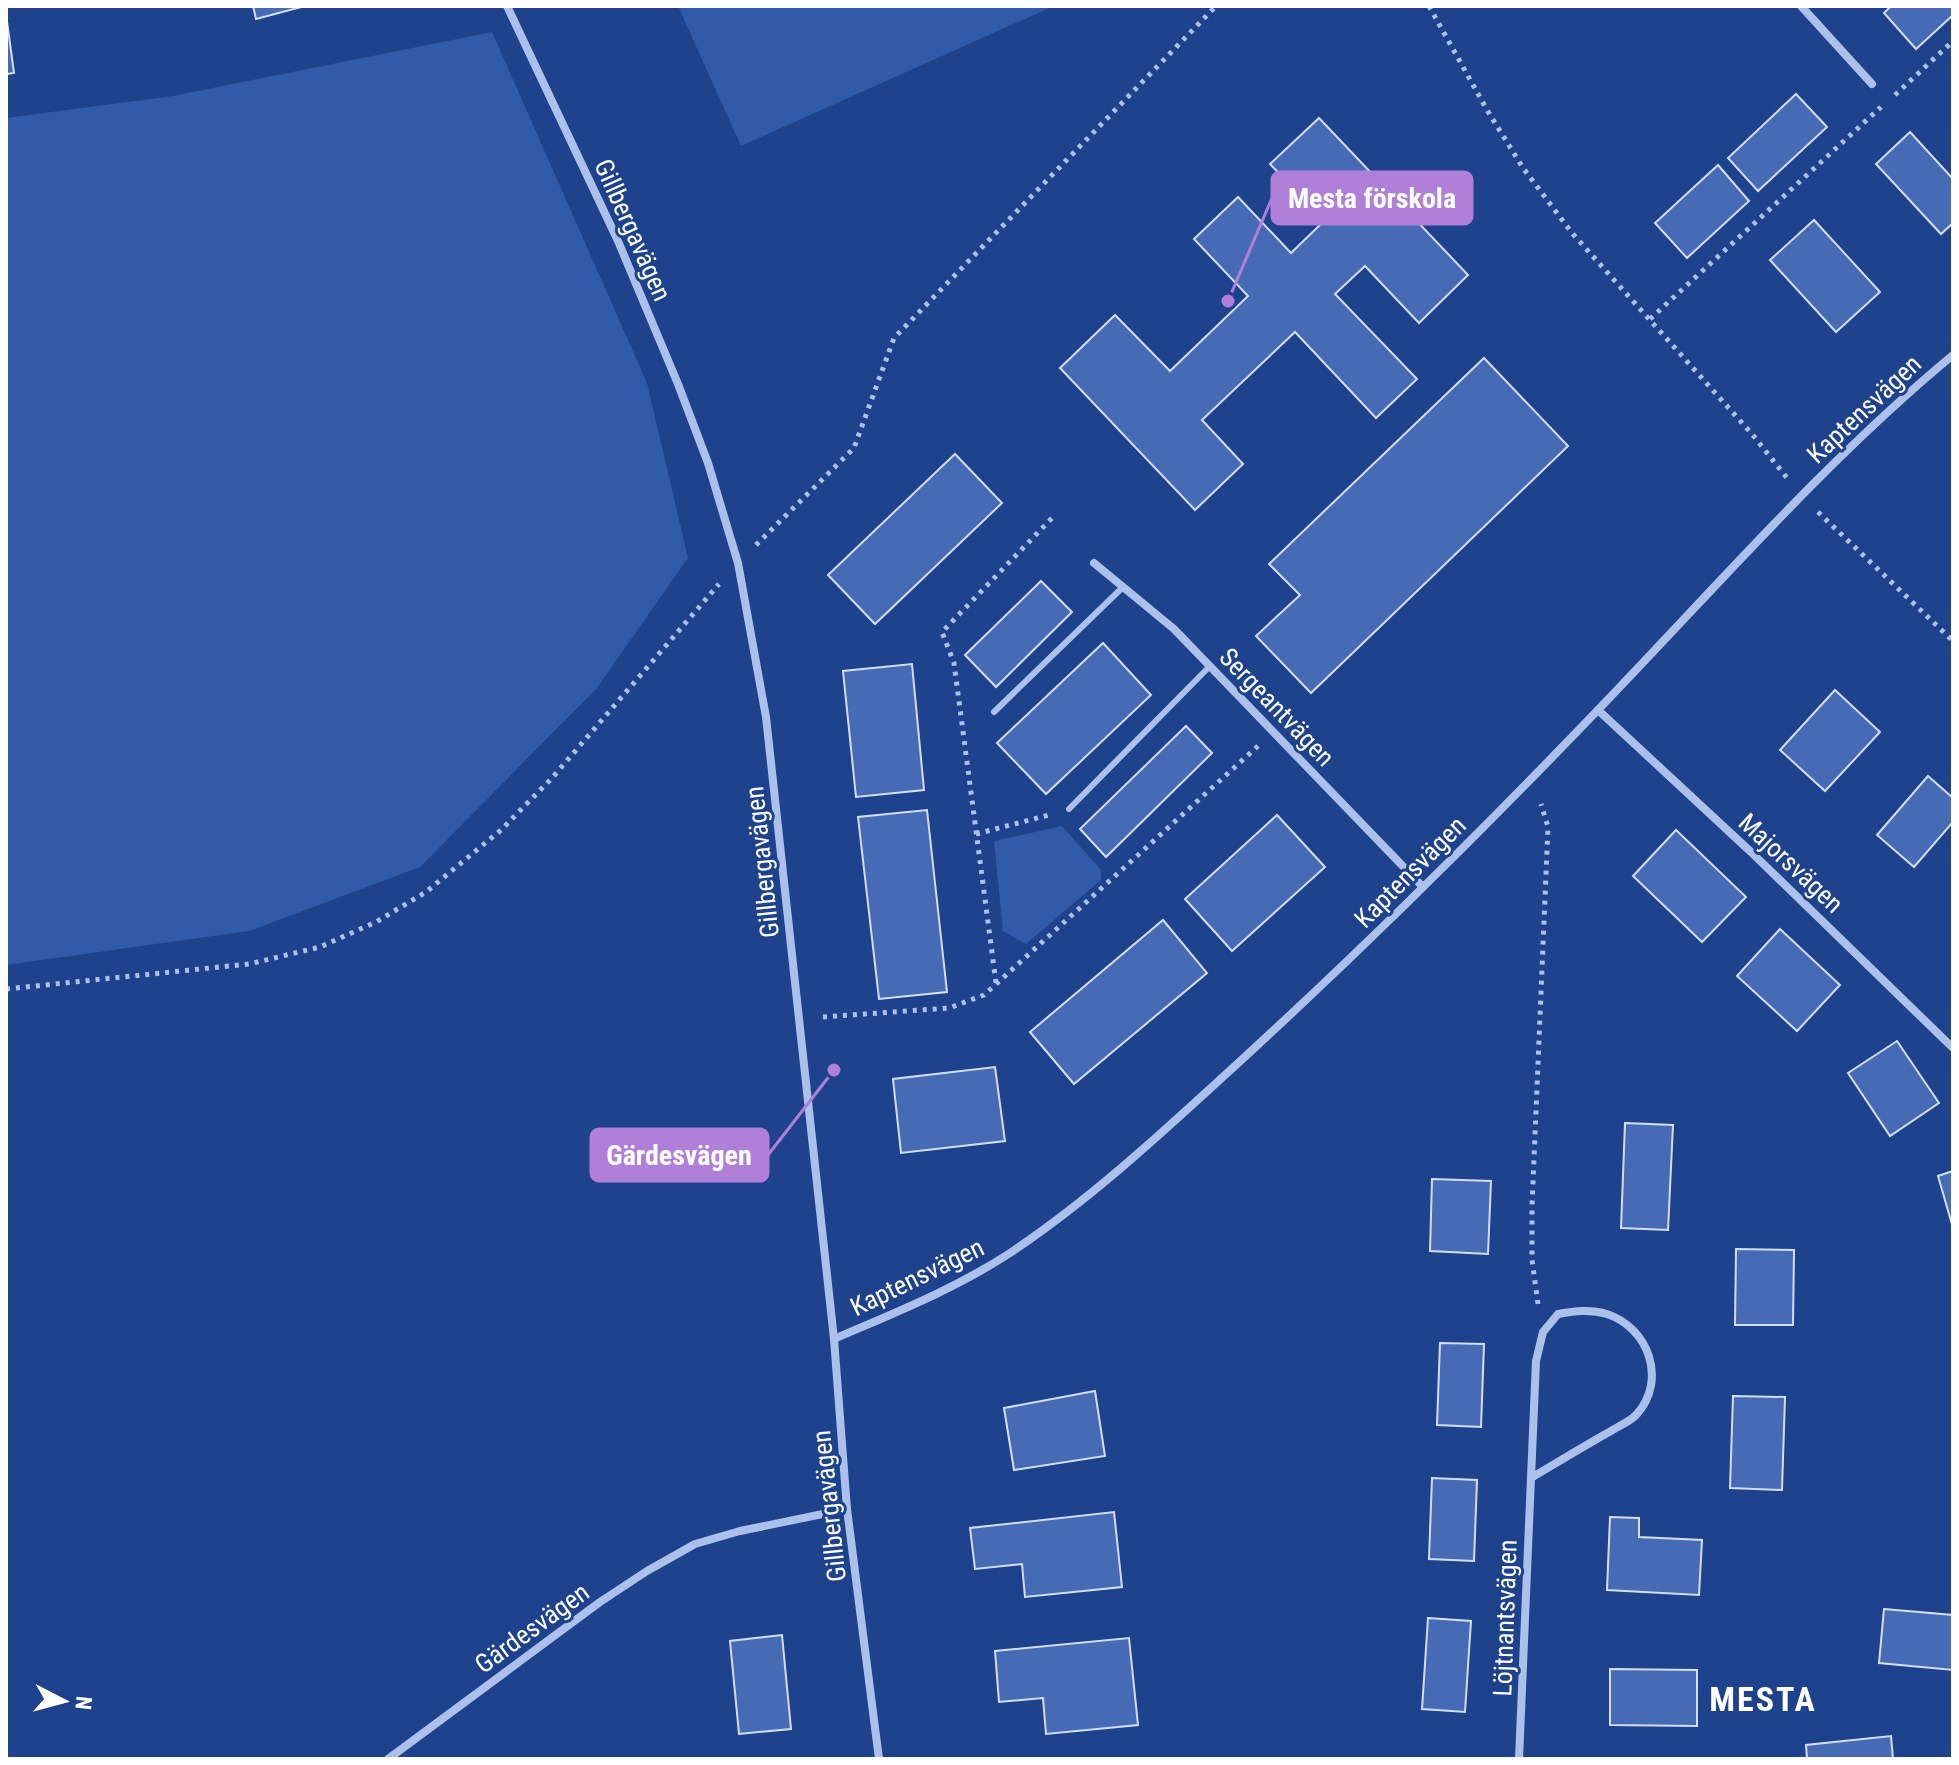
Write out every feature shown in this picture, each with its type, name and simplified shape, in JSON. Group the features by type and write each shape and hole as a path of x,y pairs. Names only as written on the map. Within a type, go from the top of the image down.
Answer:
{"street":[{"name":"Gillbergavägen","path":"507,6 618,241 678,384 708,463 738,563 766,717 834,1339 847,1509 879,1759"},
{"path":"1801,6 1872,84"},
{"name":"Kaptensvägen","path":"834,1339 943,1292 1010,1253 1086,1196 1191,1106 1341,969 1598,710 1803,495 1903,397 1953,355"},
{"name":"Sergeantvägen","path":"1094,563 1174,629 1423,887"},
{"name":"Majorsvägen","path":"1598,710 1751,852 1953,1048"},
{"path":"1531,1478 1636,1416 1649,1394 1653,1372 1647,1348 1630,1327 1609,1315 1581,1309 1558,1314 1553,1321"},
{"name":"Löjtnantsvägen","path":"1519,1759 1536,1361 1543,1332 1553,1321"},
{"name":"Gärdesvägen","path":"388,1759 600,1602 695,1544 740,1531 847,1509"}],"lane":[{"path":"994,712 1123,587"},
{"path":"1069,809 1210,666"}],"path":[{"path":"6,989 249,964 320,947 376,922 426,892 501,830 552,778 738,563 854,448 894,338 1216,6"},
{"path":"1430,6 1523,168 1572,233 1824,518 1858,547 1953,641"},
{"path":"1649,319 1953,41"},
{"path":"996,984 954,663 942,632 1053,517"},
{"path":"799,1019 949,1008 984,995 1273,732"},
{"path":"1524,785 1543,806 1548,827 1532,1260 1538,1304 1553,1321"},
{"path":"976,834 1069,809"}],"shaded area":[{"path":"678,6 1054,6 741,146"},
{"path":"492,32 647,383 688,558 597,688 420,867 249,931 6,965 6,118 173,96"},
{"path":"1062,826 1101,870 1101,880 1026,944 1003,931 994,841"}],"building":[{"path":"253,6 305,6 256,19"},
{"path":"1891,6 1953,6 1953,15 1916,49 1884,13"},
{"path":"6,14 14,73 6,74"},
{"path":"1796,94 1827,127 1758,191 1728,158"},
{"path":"1319,118 1468,275 1419,323 1365,266 1335,294 1417,379 1376,418 1295,332 1202,420 1243,464 1195,510 1060,368 1115,315 1170,371 1248,296 1194,239 1238,197 1291,253 1324,221 1270,164"},
{"path":"1910,132 1953,179 1953,223 1941,234 1876,164"},
{"path":"1718,165 1749,201 1687,258 1655,223"},
{"path":"1814,220 1880,292 1836,332 1770,260"},
{"path":"1484,358 1568,446 1311,693 1256,636 1300,595 1269,564"},
{"path":"955,454 1002,503 875,624 828,575"},
{"path":"1041,581 1072,612 996,687 965,655"},
{"path":"1103,643 1151,695 1046,794 997,743"},
{"path":"912,664 924,790 856,797 843,671"},
{"path":"1835,690 1880,732 1825,791 1780,750"},
{"path":"1186,726 1212,753 1106,857 1080,829"},
{"path":"1928,776 1953,798 1953,822 1914,867 1877,835"},
{"path":"927,810 947,992 879,999 858,817"},
{"path":"1277,815 1325,867 1232,951 1185,899"},
{"path":"1676,830 1746,897 1702,942 1633,876"},
{"path":"1163,920 1207,973 1074,1084 1030,1032"},
{"path":"1780,929 1840,985 1797,1031 1737,976"},
{"path":"1897,1041 1939,1103 1890,1136 1848,1073"},
{"path":"995,1067 1005,1141 901,1153 893,1079"},
{"path":"1625,1123 1673,1125 1668,1230 1621,1228"},
{"path":"1953,1171 1953,1228 1938,1176"},
{"path":"1432,1179 1491,1181 1488,1254 1430,1251"},
{"path":"1736,1249 1794,1250 1793,1325 1735,1325"},
{"path":"1440,1343 1484,1344 1481,1427 1437,1425"},
{"path":"1095,1391 1105,1456 1014,1470 1004,1408"},
{"path":"1733,1396 1785,1397 1782,1490 1730,1488"},
{"path":"1432,1478 1477,1480 1474,1561 1429,1559"},
{"path":"1114,1512 1122,1587 1025,1597 1022,1564 975,1569 970,1528"},
{"path":"1610,1517 1639,1518 1639,1537 1702,1540 1699,1595 1607,1590"},
{"path":"1884,1609 1953,1615 1953,1670 1879,1663"},
{"path":"1428,1618 1471,1621 1465,1712 1422,1709"},
{"path":"782,1635 791,1729 739,1734 730,1641"},
{"path":"1129,1638 1138,1725 1046,1734 1043,1698 999,1702 995,1651"},
{"path":"1610,1669 1697,1670 1697,1726 1610,1725"},
{"path":"1891,1736 1893,1759 1807,1759 1806,1745"}],"place":[{"name":"Mesta förskola","path":"1228,301"},
{"name":"Gärdesvägen","path":"834,1070"}],"district":[{"name":"MESTA","path":"1763,1699"}]}
